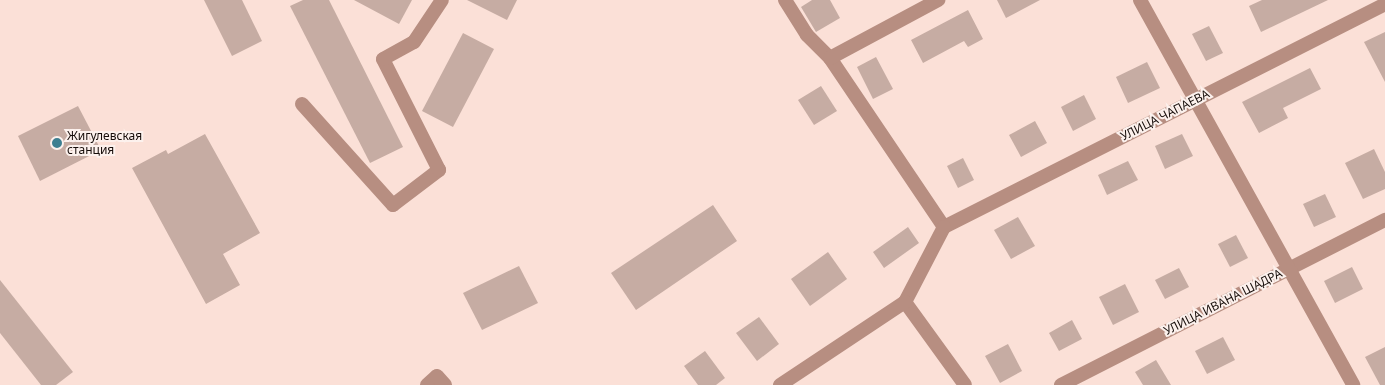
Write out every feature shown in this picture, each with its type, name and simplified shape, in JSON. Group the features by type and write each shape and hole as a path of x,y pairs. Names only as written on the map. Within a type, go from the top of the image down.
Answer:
{"street":[{"path":"302,104 393,205 439,170 383,59 414,42 442,0"},
{"path":"780,385 905,302 944,227 830,58 807,35 785,0"},
{"path":"830,58 938,0"},
{"path":"1140,0 1353,385"},
{"name":"УЛИЦА ЧАПАЕВА","path":"944,227 1385,4"},
{"name":"УЛИЦА ИВАНА ШАДРА","path":"1061,385 1385,220"},
{"path":"905,302 965,385"},
{"path":"427,385 437,376 445,385"}],"building":[{"path":"204,0 242,0 262,41 232,56"},
{"path":"303,0 329,0 403,147 370,163 290,6"},
{"path":"354,0 412,0 399,24"},
{"path":"467,0 517,0 507,20"},
{"path":"812,0 830,0 840,18 816,32 801,7"},
{"path":"997,0 1040,0 1006,18"},
{"path":"1262,0 1328,0 1261,32 1249,6"},
{"path":"968,10 983,39 968,47 964,41 923,63 911,40"},
{"path":"1209,26 1223,53 1206,61 1192,34"},
{"path":"1385,32 1385,82 1364,42"},
{"path":"463,33 494,49 453,127 422,111"},
{"path":"876,57 893,89 873,99 857,67"},
{"path":"1147,62 1160,88 1128,103 1116,77"},
{"path":"1310,68 1321,89 1283,108 1288,118 1259,133 1242,102"},
{"path":"821,86 837,111 814,125 798,100"},
{"path":"1084,95 1096,119 1073,131 1061,107"},
{"path":"78,106 101,150 40,181 18,136"},
{"path":"1035,121 1047,143 1021,157 1009,135"},
{"path":"205,134 260,233 223,254 240,285 206,304 132,168 166,150 168,154"},
{"path":"1182,134 1193,156 1165,169 1155,146"},
{"path":"1374,149 1385,172 1385,189 1363,199 1345,163"},
{"path":"963,158 974,180 958,188 947,166"},
{"path":"1128,161 1138,180 1107,195 1098,175"},
{"path":"1325,194 1336,217 1314,227 1303,204"},
{"path":"713,205 737,241 636,310 611,273"},
{"path":"1018,217 1035,246 1011,259 994,230"},
{"path":"908,227 919,243 884,268 873,252"},
{"path":"1236,235 1248,258 1230,267 1218,244"},
{"path":"828,252 847,279 810,306 791,279"},
{"path":"519,266 538,303 482,330 463,293"},
{"path":"1352,267 1363,289 1335,303 1324,281"},
{"path":"1179,268 1189,287 1165,299 1155,280"},
{"path":"0,280 73,372 56,385 41,385 0,333"},
{"path":"1125,284 1139,312 1113,325 1099,297"},
{"path":"759,317 779,344 757,361 736,333"},
{"path":"1072,320 1082,339 1059,351 1049,333"},
{"path":"1223,337 1235,360 1207,374 1195,351"},
{"path":"1008,344 1022,371 1000,383 985,356"},
{"path":"1385,347 1385,385 1380,385 1365,357"},
{"path":"705,351 725,378 716,385 698,385 684,366"},
{"path":"1156,360 1171,385 1143,385 1135,372"}],"place":[{"name":"Жигулевская станция","path":"57,143"}]}
